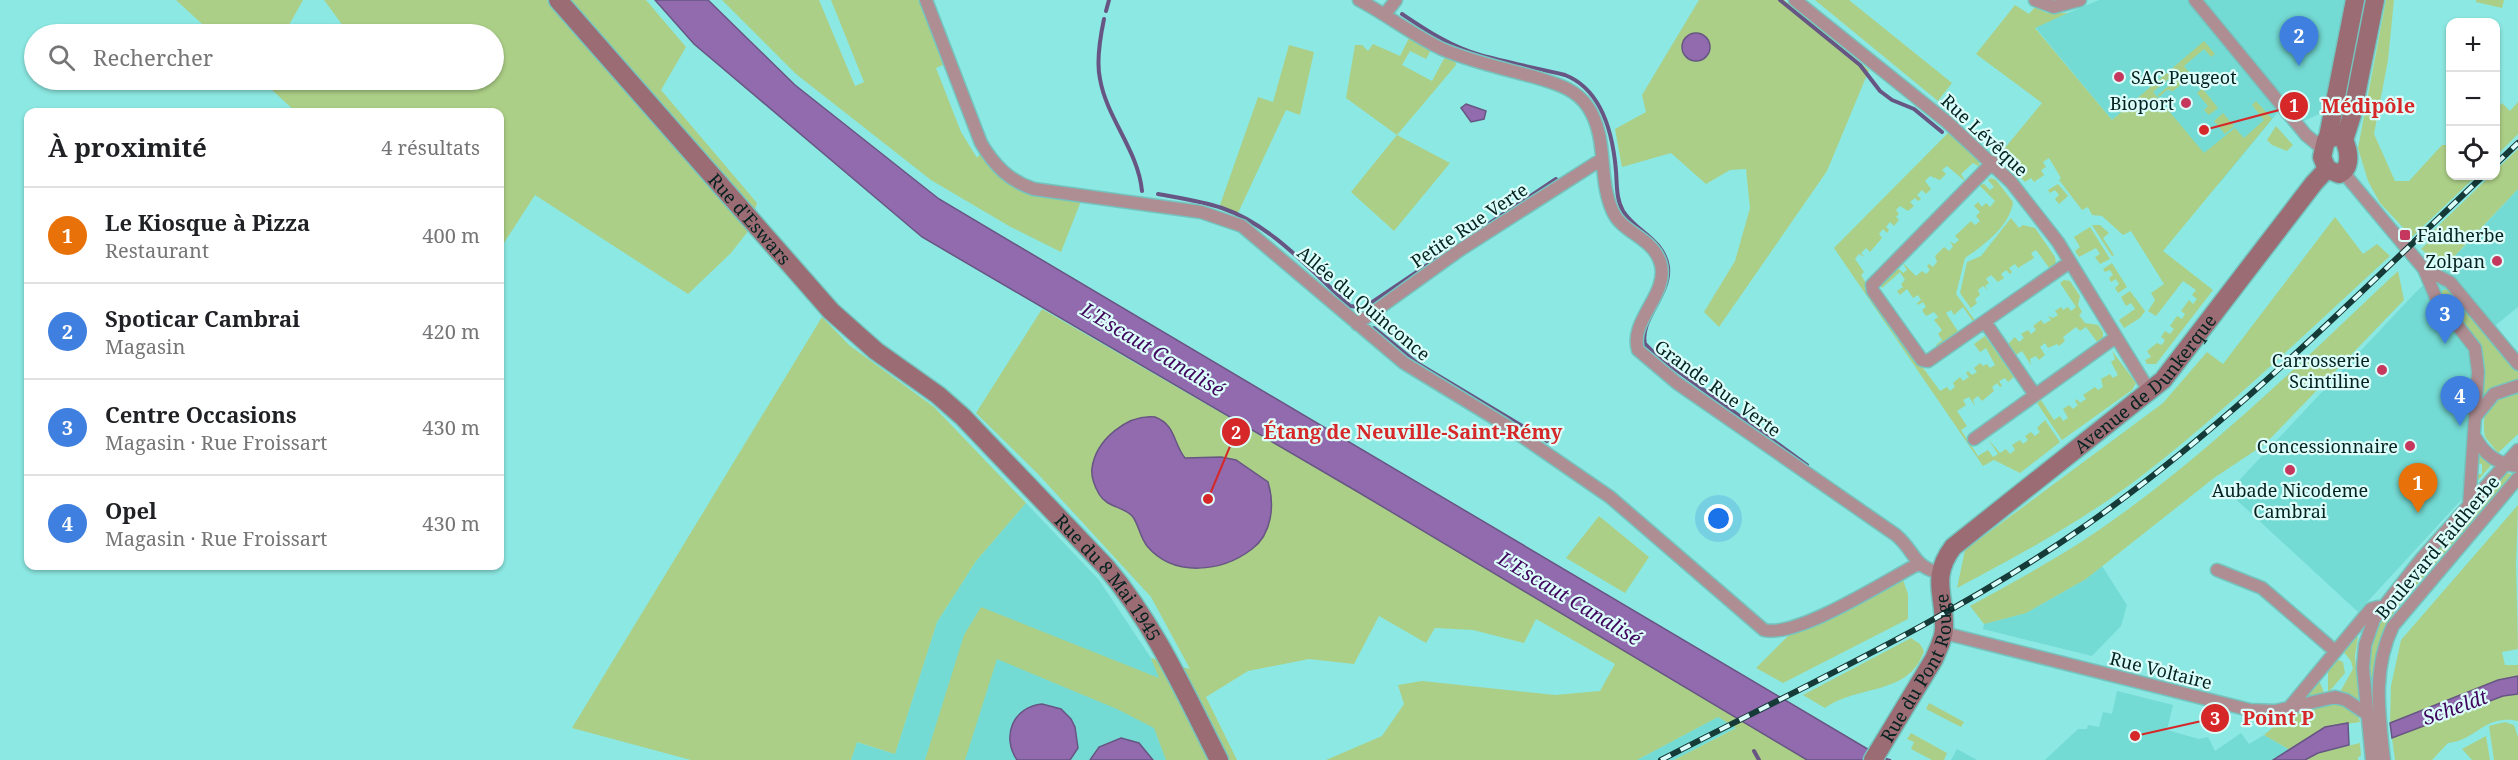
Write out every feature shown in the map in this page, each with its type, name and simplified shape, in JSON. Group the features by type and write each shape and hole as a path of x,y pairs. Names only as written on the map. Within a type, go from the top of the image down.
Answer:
{"main road":[{"name":"Rue d'Eswars","path":"558,0 831,311 876,351 938,395 963,417"},
{"path":"2335,171 2332,142 2355,0"},
{"path":"2332,142 2352,115 2375,0"},
{"path":"2332,142 2348,155 2335,171"},
{"name":"Avenue de Dunkerque","path":"1940,573 1944,560 1965,537 2150,392 2176,366 2313,183 2335,171"},
{"name":"Rue du 8 Mai 1945","path":"963,417 1128,593 1155,636 1219,760"},
{"name":"Rue du Pont Rouge","path":"1873,760 1934,659 1944,633 1940,573"}],"street":[{"name":"Allée du Quinconce","path":"926,0 976,133 988,155 1007,176 1018,184 1034,189 1201,212 1230,220 1263,242 1415,371 1504,424 1610,497 1764,630 1786,630 1804,624 1918,564"},
{"name":"Grande Rue Verte","path":"1359,0 1444,50 1553,82 1575,92 1587,105 1596,121 1601,139 1609,202 1615,216 1647,242 1661,264 1661,279 1637,334 1638,350 1677,383 1896,535 1907,545 1918,564"},
{"path":"1385,14 1395,0"},
{"name":"Rue Lévêque","path":"1795,0 1947,122 1993,162 2016,188 2070,262 2150,392"},
{"path":"2035,0 2054,7 2080,0"},
{"path":"2195,0 2306,135 2332,142"},
{"name":"Petite Rue Verte","path":"1357,324 1460,250 1602,159"},
{"path":"1993,162 1872,287 1924,362 2070,262"},
{"path":"2335,171 2424,269 2436,298 2476,352 2478,372 2469,506"},
{"path":"2424,269 2450,282 2518,364"},
{"path":"1984,322 2035,395"},
{"path":"1974,439 2116,337"},
{"path":"2475,417 2494,394 2518,386"},
{"path":"2474,435 2482,449 2505,465 2518,466"},
{"name":"Boulevard Faidherbe","path":"2373,712 2364,652 2369,631 2382,605 2518,450"},
{"name":"Boulevard Faidherbe","path":"2373,712 2380,664 2392,626 2518,478"},
{"path":"1918,564 1940,573"},
{"path":"2217,570 2262,588 2335,651"},
{"name":"Boulevard Faidherbe","path":"2288,709 2371,609 2382,605"},
{"name":"Rue Voltaire","path":"1944,633 2250,710 2288,709 2335,697 2373,712"},
{"path":"2372,760 2373,712"},
{"path":"2373,712 2384,760"}],"shaded area":[{"path":"176,0 303,0 290,24 202,24"},
{"path":"324,0 547,0 749,230 731,253 688,294 535,195 504,243 504,108 292,108 272,90 504,90 504,24 342,24"},
{"path":"570,0 646,0 686,47 661,90 757,203 754,212"},
{"path":"722,0 819,0 855,86 864,82 831,0 919,0 943,65 936,68 961,132 977,158 980,154 1002,176 1025,188 1081,201 1061,252 1009,226 931,180 796,74"},
{"path":"1699,0 1784,0 1869,70 1827,171 1719,327 1704,312 1735,261 1750,208 1746,169 1730,170 1706,184 1671,153 1622,167 1615,129 1646,112 1642,95"},
{"path":"1815,0 1849,0 1952,83 1938,101"},
{"path":"2099,0 2347,0 2326,111 2304,121 2287,122 2278,112 2218,185 2142,95 2112,120 2035,27"},
{"path":"2362,0 2370,0 2348,109 2341,108"},
{"path":"2386,0 2394,0 2388,60 2374,134 2395,181 2409,181 2442,145 2446,145 2446,180 2472,180 2412,237 2380,203 2368,181 2358,148"},
{"path":"2476,0 2504,0 2502,8 2476,2"},
{"path":"2015,5 2029,14 2035,7 2047,13 2068,13 2035,28 2112,120 2204,41 2215,54 2211,57 2204,49 2184,66 2192,76 2173,91 2167,90 2159,97 2158,95 2174,81 2171,77 2153,92 2204,153 2235,128 2244,138 2264,120 2252,105 2256,101 2272,119 2163,251 2213,290 2156,364 2147,364 2145,360 2151,357 2147,351 2157,343 2162,345 2165,340 2161,337 2165,331 2170,334 2174,329 2170,326 2177,316 2182,319 2185,314 2181,311 2189,300 2193,304 2197,299 2192,295 2196,290 2183,281 2156,316 2148,311 2155,300 2151,293 2164,284 2131,231 2123,235 2102,216 2092,215 2088,207 2082,210 2059,180 2061,178 2049,158 2043,162 2046,167 2041,170 2044,175 2034,182 2031,178 2025,182 1999,155 2042,103 1976,54"},
{"path":"1410,36 1432,48 1426,59 1410,51 1402,65 1432,81 1446,55 1454,58 1456,65 1397,135 1346,98 1355,45 1362,45 1368,51 1373,44 1400,56"},
{"path":"1289,45 1314,52 1300,115 1286,110 1238,213 1220,205 1258,97 1273,102"},
{"path":"2202,88 2218,108 2209,115 2204,110 2208,106 2197,93"},
{"path":"2518,102 2518,134 2500,152 2500,105 2502,103 2510,111"},
{"path":"2223,113 2234,126 2225,134 2214,121"},
{"path":"2276,126 2293,145 2287,151 2272,145 2267,140"},
{"path":"1948,133 1978,159 1980,167 1973,163 1961,174 1966,182 1947,166 1942,170 1946,174 1940,180 1930,176 1925,181 1931,189 1926,194 1922,190 1917,195 1921,199 1918,201 1915,198 1910,202 1914,206 1908,211 1900,206 1896,210 1899,214 1896,217 1899,220 1894,226 1890,222 1886,227 1889,230 1887,233 1883,229 1879,234 1882,238 1870,252 1866,248 1861,253 1865,257 1859,254 1855,259 1864,272 1861,275 1890,322 1889,326 1898,340 1902,339 1940,391 1947,387 1950,391 1955,387 1953,383 1960,377 1963,381 1969,377 1966,373 1968,371 1972,375 1977,372 1974,368 1980,363 1983,366 1987,364 1990,368 1995,365 1986,348 1980,352 1974,344 1985,336 2014,377 2008,382 2005,378 1999,381 2002,386 2000,387 1997,383 1992,387 1994,391 1982,401 1978,396 1973,400 1975,406 1969,397 1963,400 1966,405 1957,411 1967,426 1961,430 1978,456 1988,450 1993,457 1998,454 1988,439 2000,453 2006,449 2010,454 2015,450 2012,445 2020,440 2023,444 2028,440 2025,436 2031,432 2035,436 2040,432 2037,428 2045,420 2060,442 2020,473 1994,460 1983,466 1834,248"},
{"path":"1397,135 1450,163 1394,231 1351,192"},
{"path":"2518,149 2518,189 2447,264 2436,261 2421,249 2434,237 2431,233 2486,180 2500,180 2500,166"},
{"path":"1991,178 1996,180 2013,202 2011,211 2002,227 1965,258 1956,294 1976,322 1974,323 1963,307 1954,315 1951,310 1946,313 1959,333 1938,348 1936,345 1942,340 1938,334 1942,330 1934,320 1938,317 1934,312 1926,316 1922,310 1926,307 1923,302 1918,305 1917,303 1921,300 1918,295 1913,298 1907,289 1900,295 1897,291 1903,287 1901,284 1905,280 1900,272 1882,288 1881,286 1897,267 1903,273 1907,270 1902,262 1916,276 1922,271 1926,274 1930,270 1927,266 1929,264 1933,267 1937,262 1935,256 1944,247 1949,251 1953,247 1950,241 1954,244 1959,240 1955,236 1971,221 1975,225 1980,221 1976,216 1980,212 1974,206 1978,202 1982,207 1986,203 1990,207 1995,201 1979,185 1984,184 1990,190 1994,187 1988,180"},
{"path":"2058,184 2068,196 2059,204 2055,199 2059,195 2055,190 2050,193 2048,190"},
{"path":"2518,189 2518,307 2469,347 2474,361 2464,497 2358,612 2228,492 2415,293 2465,246"},
{"path":"2335,217 2363,254 2377,244 2390,256 2238,395 2144,474 2076,521 1957,588 1965,550 2163,403 2207,352 2223,364"},
{"path":"2011,218 2019,228 2023,225 2035,228 2055,257 2056,264 2050,269 2036,250 2031,253 2034,258 2018,268 2015,264 2009,268 2012,272 2010,274 2006,270 2001,274 2004,278 1998,282 1991,275 1986,279 1989,283 1985,286 1988,290 1983,286 1978,290 1980,295 1975,299 1977,303 1971,308 1975,314 1960,293 1967,262 1981,256"},
{"path":"2092,225 2100,225 2109,233 2103,238 2114,255 2112,256"},
{"path":"2090,227 2110,259 2100,264 2095,257 2100,254 2096,248 2079,257 2075,251 2080,247 2074,237"},
{"path":"2112,263 2127,287 2118,293 2115,288 2119,284 2116,279 2111,282 2109,278 2113,275 2110,270 2105,272 2103,269"},
{"path":"2398,271 2404,300 2265,444 2214,478 2086,579 2026,613 1984,624 1970,606 2036,570 2099,530 2178,471 2290,373"},
{"path":"2064,280 2070,281 2080,296 2078,305 2082,312 2079,315 2085,323 2098,325 2103,332 2103,339 2098,343 2086,327 2080,331 2076,327 2063,337 2065,341 2059,346 2057,344 2048,348 2045,343 2040,347 2045,355 2039,360 2036,356 2030,359 2031,365 2022,351 2014,356 2007,345 2015,337 2019,342 2024,338 2021,334 2028,330 2031,334 2036,330 2033,326 2041,320 2044,324 2051,320 2048,316 2053,318 2058,315 2055,311 2061,307 2063,310 2068,307 2071,311 2076,307 2060,283"},
{"path":"2448,289 2518,372 2518,383 2482,399 2483,361 2480,349 2441,296 2443,290"},
{"path":"2130,291 2145,311 2140,318 2124,328 2119,320 2135,309 2131,303 2126,306 2121,297"},
{"path":"1042,309 1358,492 1807,760 1674,760 1736,728 1718,717 1637,760 1326,760 1382,736 1404,704 1398,685 1422,681 1555,695 1600,691 1615,664 1536,619 1524,643 1473,630 1435,628 1426,643 1379,616 1354,664 1309,659 1248,671 1206,697 1237,760 1166,760 1154,728 1117,709 997,659 965,760 925,760 964,635 981,607 1159,678 1151,658 1190,669 1151,597 1038,474 976,413"},
{"path":"822,317 849,345 934,407 1026,503 976,561 937,622 895,754 857,742 851,760 691,760 572,728"},
{"path":"2112,351 2136,383 2132,390 2062,440 2037,403 2041,400 2054,420 2060,416 2063,421 2068,418 2063,409 2069,405 2073,409 2078,405 2075,401 2077,399 2080,403 2086,399 2083,395 2095,387 2098,390 2103,387 2101,379 2110,374 2113,378 2118,375 2111,362 2115,359"},
{"path":"2518,390 2518,434 2498,453 2485,437 2486,411 2501,397"},
{"path":"2476,450 2492,464 2474,485 2475,474 2482,474 2482,464 2475,463"},
{"path":"2506,473 2513,474 2395,610 2386,627 2377,664 2376,702 2380,760 2377,760 2371,703 2370,660 2378,628 2391,606 2429,557"},
{"path":"1026,503 1099,580 1151,658 1197,760 851,760 856,742 895,754 937,622 976,561"},
{"path":"2518,505 2516,564 2518,649 2502,652 2505,665 2518,665 2518,721 2506,720 2488,724 2466,738 2448,743 2432,760 2395,760 2390,723 2391,686 2401,640"},
{"path":"1599,516 1649,557 1625,593 1566,558"},
{"path":"2102,566 2127,605 2121,626 2092,656 1983,629 1984,624 2026,613 2086,579"},
{"path":"1898,578 1903,580 1908,594 1908,619 1783,683 1756,668 1790,634"},
{"path":"2354,637 2358,637 2355,656 2359,701 2340,692 2353,669 2351,661 2342,650"},
{"path":"1911,638 1920,644 1924,651 1917,665 1907,676 1882,687 1853,695 1825,708 1803,695"},
{"path":"2338,660 2343,662 2345,673 2328,693 2328,667"},
{"path":"2318,678 2326,697 2298,704"},
{"path":"2117,691 2173,705 2167,730 2199,739 2208,737 2215,751 2241,733 2249,744 2264,735 2290,750 2273,760 2045,760 2078,729 2087,729 2088,725 2099,727 2103,712 2112,714"},
{"path":"2341,701 2357,712 2360,722 2325,727 2290,750 2264,735 2291,712"},
{"path":"1929,703 1964,722 1961,727 1926,709"},
{"path":"1718,717 1737,727 1674,760 1637,760"},
{"path":"2505,722 2514,725 2518,737 2518,760 2494,760 2489,726"},
{"path":"1911,733 1947,753 1944,760 1932,760 1911,749 1914,742 1907,739"},
{"path":"2486,736 2490,760 2472,760 2462,749"},
{"path":"2360,743 2361,756 2358,760 2305,760 2318,753"},
{"path":"1957,749 1977,760 1951,760"}],"water":[{"name":"L'Escaut Canalisé","path":"655,0 708,0 795,85 939,199 1881,757 1891,760 1807,760 1358,492 922,237 694,44"},
{"path":"1696,33 1706,37 1710,47 1706,57 1696,61 1686,57 1682,47 1686,37"},
{"path":"1466,104 1486,111 1484,119 1471,122 1461,108"},
{"path":"1144,417 1155,417 1162,420 1171,430 1185,458 1221,457 1236,460 1268,482 1271,509 1268,527 1259,543 1252,549 1227,563 1213,567 1184,567 1171,563 1158,556 1147,546 1129,513 1102,499 1092,471 1100,448 1114,431 1124,424"},
{"name":"Scheldt","path":"2518,676 2518,694 2503,696 2392,738 2390,723 2498,680"},
{"path":"1042,704 1061,709 1075,727 1078,748 1070,760 1017,760 1012,751 1010,733 1017,717 1032,706"},
{"path":"2348,723 2349,745 2318,753 2305,760 2273,760 2325,727"},
{"path":"1121,738 1139,743 1153,760 1090,760 1099,747"}],"waterway":[{"path":"1106,11 1109,0"},
{"path":"1780,0 1860,65 1880,91 1892,100 1914,109 1942,132"},
{"path":"1402,14 1449,43 1469,52 1565,75 1589,91 1604,115 1609,129 1615,157 1617,191 1623,211 1661,249 1668,267 1665,287 1646,326 1645,344 1657,356 1807,465"},
{"path":"1104,19 1098,57 1100,79 1109,108 1135,162 1142,191"},
{"path":"1463,241 1556,179"},
{"path":"1158,194 1222,208 1258,226 1290,250 1350,306 1358,307"},
{"path":"1368,305 1454,247"},
{"path":"1374,328 1417,363 1547,441"},
{"path":"1754,751 1759,760"}],"railway":[{"path":"2500,160 2518,143"},
{"path":"1661,760 1931,621 2035,559 2085,526 2139,487 2241,402 2291,358 2479,180"}],"place":[{"name":"Spoticar Cambrai","path":"2299,66"},
{"name":"SAC Peugeot","path":"2119,77"},
{"name":"Bioport","path":"2186,103"},
{"name":"Médipôle","path":"2204,130"},
{"name":"Faidherbe","path":"2405,235"},
{"name":"Zolpan","path":"2497,261"},
{"name":"Centre Occasions","path":"2445,344"},
{"name":"Carrosserie Scintiline","path":"2382,370"},
{"name":"Opel","path":"2460,426"},
{"name":"Concessionnaire","path":"2410,446"},
{"name":"Aubade Nicodeme Cambrai","path":"2290,470"},
{"name":"Étang de Neuville-Saint-Rémy","path":"1208,499"},
{"name":"Le Kiosque à Pizza","path":"2418,513"},
{"name":"Point P","path":"2135,736"}]}
